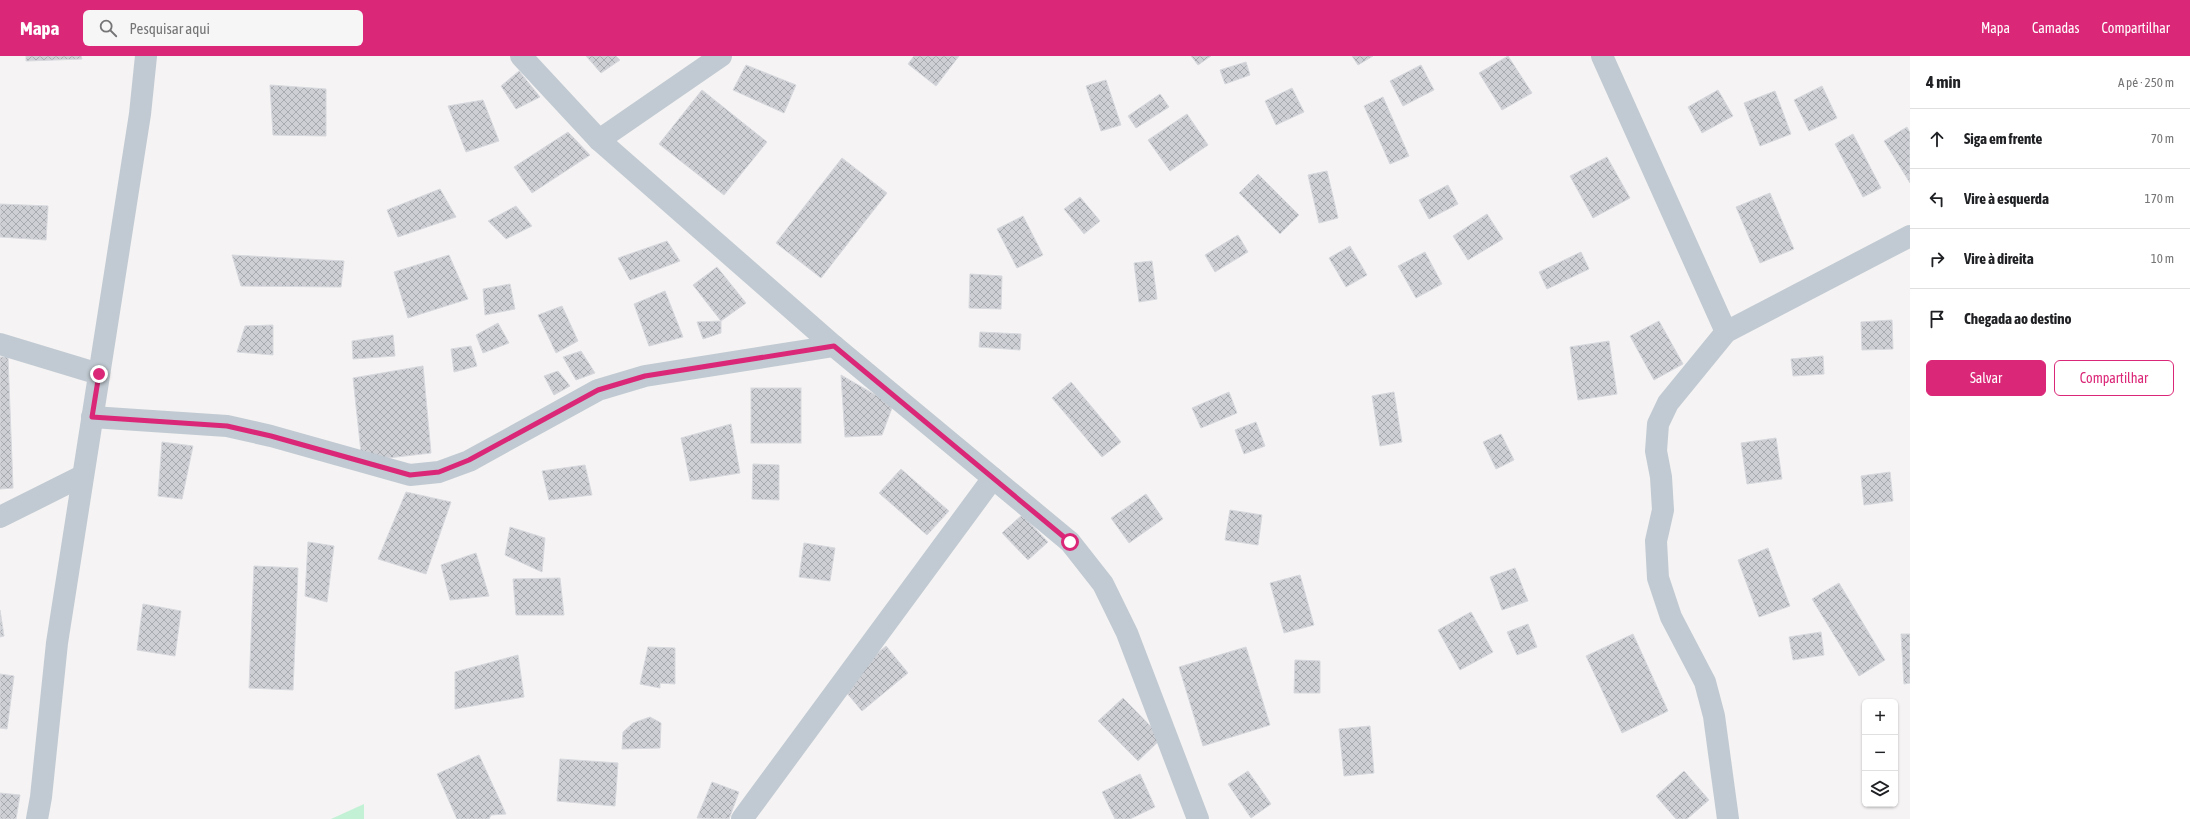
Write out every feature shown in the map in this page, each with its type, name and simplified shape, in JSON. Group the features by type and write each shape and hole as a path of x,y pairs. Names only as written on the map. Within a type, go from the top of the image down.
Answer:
{"street":[{"path":"37,819 41,797 57,643 140,114 146,56"},
{"path":"521,56 599,140 834,346 1070,542 1103,584 1127,633 1198,819"},
{"path":"599,140 721,56"},
{"path":"1602,56 1726,332"},
{"path":"1728,819 1714,716 1705,682 1671,617 1658,578 1656,542 1663,510 1661,477 1656,451 1658,424 1668,403 1726,332 1910,236"},
{"path":"0,344 99,374"},
{"path":"92,417 227,426 271,436 410,475 439,472 469,460 598,390 645,376 834,346"},
{"path":"0,517 82,476"},
{"path":"742,819 993,478"},
{"path":"41,797 53,819"}],"green space":[{"path":"364,804 364,819 331,819"}],"building":[{"path":"26,56 81,56 82,59 26,61"},
{"path":"586,56 616,56 620,60 601,73"},
{"path":"914,56 959,56 936,86 908,64"},
{"path":"1191,56 1211,56 1198,65"},
{"path":"1352,56 1373,56 1358,65"},
{"path":"1508,56 1532,93 1502,110 1479,73"},
{"path":"1246,62 1250,75 1225,84 1220,70"},
{"path":"746,65 796,85 784,113 733,90"},
{"path":"1421,65 1434,90 1403,106 1390,81"},
{"path":"519,71 540,97 516,109 501,86"},
{"path":"1106,80 1121,125 1101,131 1086,86"},
{"path":"270,85 326,89 326,136 273,135"},
{"path":"1822,86 1837,118 1809,131 1794,100"},
{"path":"1292,88 1304,112 1276,125 1265,101"},
{"path":"702,90 767,142 724,195 659,144"},
{"path":"1718,90 1733,116 1702,133 1688,107"},
{"path":"1775,91 1791,134 1760,146 1744,103"},
{"path":"1160,94 1169,107 1136,128 1128,116"},
{"path":"1383,97 1409,156 1390,164 1364,106"},
{"path":"483,100 499,141 466,152 448,106"},
{"path":"1187,114 1208,145 1170,171 1148,140"},
{"path":"1907,127 1910,133 1910,183 1884,141"},
{"path":"568,132 590,155 532,193 514,167"},
{"path":"1853,134 1881,188 1863,197 1835,144"},
{"path":"1607,157 1630,198 1593,218 1570,176"},
{"path":"842,158 887,193 821,278 776,243"},
{"path":"1327,171 1338,218 1319,223 1308,175"},
{"path":"1258,174 1299,215 1280,234 1239,193"},
{"path":"1448,185 1458,204 1429,219 1419,200"},
{"path":"440,189 456,217 398,237 387,210"},
{"path":"1770,193 1794,249 1760,263 1736,207"},
{"path":"1080,197 1100,221 1084,234 1064,209"},
{"path":"0,204 48,206 46,240 0,237"},
{"path":"516,206 532,226 506,239 488,221"},
{"path":"1487,214 1503,239 1468,260 1453,236"},
{"path":"1023,216 1043,255 1017,268 997,229"},
{"path":"1238,235 1248,252 1215,272 1205,255"},
{"path":"667,241 680,261 630,280 618,258"},
{"path":"1350,246 1367,275 1346,287 1329,258"},
{"path":"1425,252 1442,284 1416,298 1398,266"},
{"path":"1581,252 1589,269 1547,289 1539,272"},
{"path":"232,255 344,261 341,287 241,286"},
{"path":"449,255 468,299 408,318 394,272"},
{"path":"1152,261 1157,299 1139,302 1134,263"},
{"path":"717,267 746,303 721,321 693,285"},
{"path":"970,274 1002,276 1001,309 969,308"},
{"path":"510,284 515,309 485,315 483,289"},
{"path":"665,291 683,337 649,346 634,304"},
{"path":"562,306 578,341 556,353 538,315"},
{"path":"1892,320 1893,349 1862,350 1861,322"},
{"path":"721,321 721,333 703,339 697,322"},
{"path":"1659,321 1683,364 1654,380 1630,336"},
{"path":"498,323 509,343 483,353 476,335"},
{"path":"273,325 273,355 237,352 245,326"},
{"path":"980,332 1021,334 1020,350 979,347"},
{"path":"393,335 395,356 353,359 352,341"},
{"path":"1609,341 1617,394 1578,400 1570,347"},
{"path":"471,346 477,366 454,372 451,349"},
{"path":"581,351 595,373 576,380 563,357"},
{"path":"1823,356 1824,374 1793,376 1791,359"},
{"path":"0,357 8,357 13,488 0,489"},
{"path":"423,366 431,453 362,461 353,378"},
{"path":"558,371 570,386 554,395 544,376"},
{"path":"841,375 893,405 882,435 845,437"},
{"path":"1071,382 1121,442 1102,457 1052,398"},
{"path":"751,388 801,388 801,443 751,443"},
{"path":"1229,392 1237,413 1201,428 1192,408"},
{"path":"1394,392 1402,442 1380,446 1372,396"},
{"path":"1256,422 1265,446 1244,454 1235,430"},
{"path":"731,424 740,473 690,481 681,438"},
{"path":"1501,434 1514,460 1496,469 1483,442"},
{"path":"1776,438 1782,479 1747,484 1741,443"},
{"path":"162,442 193,446 182,499 158,496"},
{"path":"753,464 779,465 779,500 752,499"},
{"path":"585,465 592,495 549,500 542,471"},
{"path":"901,469 949,511 927,535 879,493"},
{"path":"1890,472 1893,501 1864,505 1861,476"},
{"path":"406,492 451,502 426,574 378,559"},
{"path":"1146,494 1163,519 1129,543 1111,518"},
{"path":"1230,510 1262,515 1258,545 1225,540"},
{"path":"1022,515 1048,542 1028,560 1002,533"},
{"path":"510,527 545,538 542,572 505,555"},
{"path":"308,542 334,546 327,602 305,596"},
{"path":"804,543 835,548 830,581 799,577"},
{"path":"1768,548 1790,606 1759,617 1738,560"},
{"path":"476,553 489,596 450,600 441,565"},
{"path":"254,566 298,568 293,690 249,688"},
{"path":"1515,568 1528,601 1502,610 1490,577"},
{"path":"1300,575 1314,625 1284,633 1270,583"},
{"path":"560,578 564,615 516,615 513,579"},
{"path":"1839,583 1885,660 1859,676 1812,599"},
{"path":"143,604 181,611 175,656 137,650"},
{"path":"0,610 4,636 0,637"},
{"path":"1471,612 1493,652 1460,670 1438,630"},
{"path":"1528,624 1537,647 1517,655 1507,632"},
{"path":"1821,632 1824,655 1793,660 1789,637"},
{"path":"1633,634 1668,711 1622,733 1586,656"},
{"path":"1901,634 1910,634 1910,683 1904,684"},
{"path":"886,646 908,673 862,711 840,685"},
{"path":"648,647 675,648 675,684 660,683 660,688 640,684"},
{"path":"1246,647 1270,725 1203,746 1179,667"},
{"path":"518,655 524,697 455,709 455,672"},
{"path":"1295,660 1320,661 1320,693 1294,693"},
{"path":"0,674 14,676 7,729 0,728"},
{"path":"1123,698 1162,738 1138,761 1098,721"},
{"path":"650,717 661,723 660,748 622,749 623,732 633,723"},
{"path":"1370,726 1374,773 1344,776 1339,729"},
{"path":"479,755 506,814 491,815 489,819 457,819 437,774"},
{"path":"560,759 618,763 615,806 557,801"},
{"path":"1248,771 1271,804 1251,818 1228,784"},
{"path":"1684,771 1709,800 1687,819 1676,819 1656,796"},
{"path":"1140,774 1155,807 1130,819 1115,819 1102,792"},
{"path":"712,782 739,792 729,819 697,818"},
{"path":"0,793 20,795 16,819 0,819"}],"route":[{"path":"99,374 92,417 227,426 271,436 410,475 439,472 469,460 598,390 645,376 834,346 1070,542"}]}
